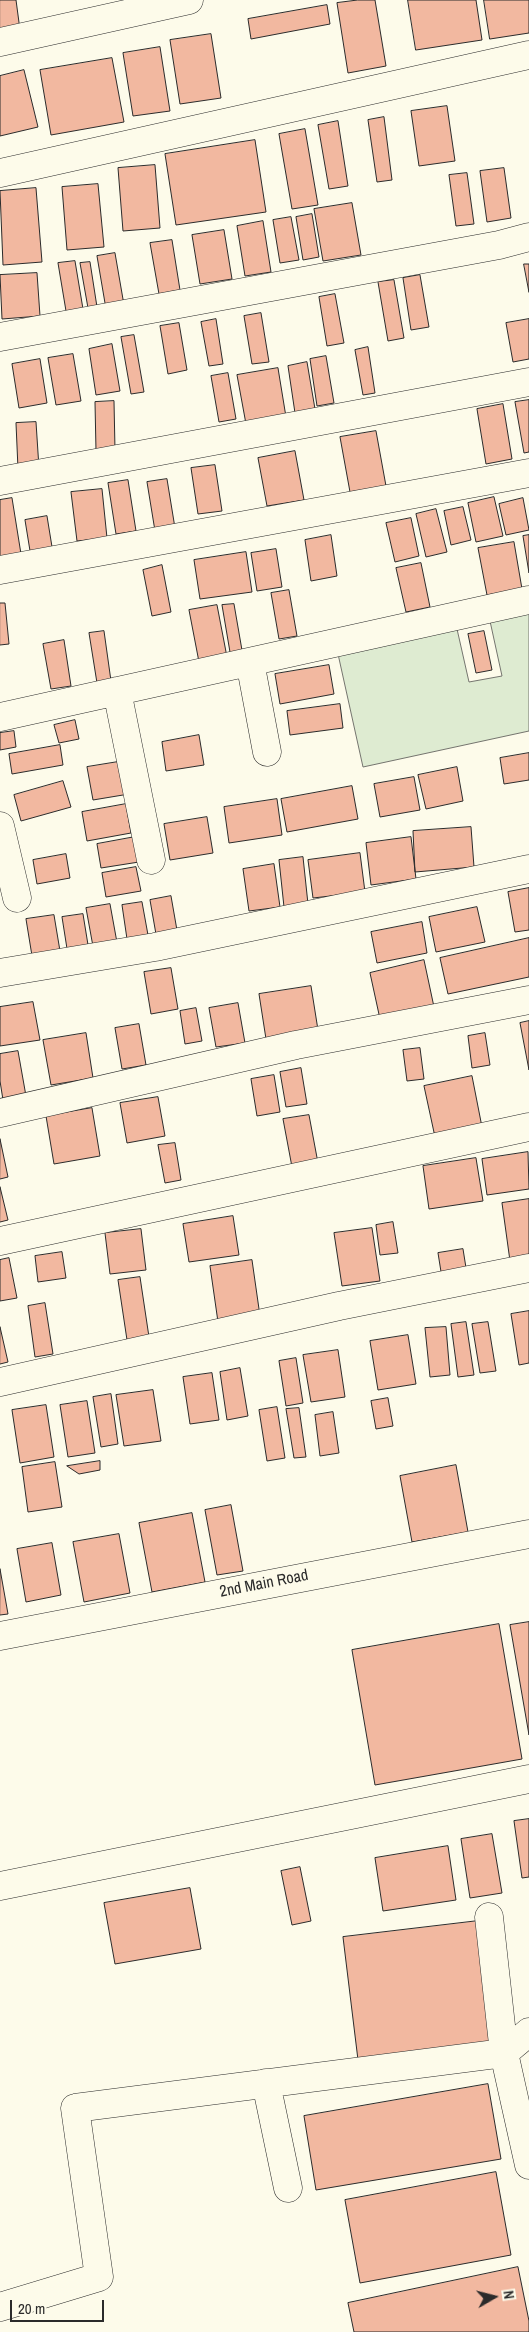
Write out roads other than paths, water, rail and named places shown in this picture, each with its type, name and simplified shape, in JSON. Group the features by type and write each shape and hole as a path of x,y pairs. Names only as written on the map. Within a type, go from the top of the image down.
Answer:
{"street":[{"path":"0,42 189,0"},
{"path":"0,173 529,55"},
{"path":"0,337 489,247 529,237"},
{"path":"0,481 529,382"},
{"path":"0,570 529,473"},
{"path":"0,717 529,600"},
{"path":"250,662 267,752"},
{"path":"117,691 151,860"},
{"path":"0,826 17,898"},
{"path":"0,973 155,947 529,869"},
{"path":"0,1113 296,1045 529,1000"},
{"path":"0,1241 529,1127"},
{"path":"0,1382 339,1306 529,1268"},
{"name":"2nd Main Road","path":"0,1636 529,1534"},
{"path":"0,1886 529,1779"},
{"path":"489,1917 504,2053 529,2165"},
{"path":"0,2308 99,2277 75,2108 504,2053 529,2032"},
{"path":"266,2083 288,2188"}]}
